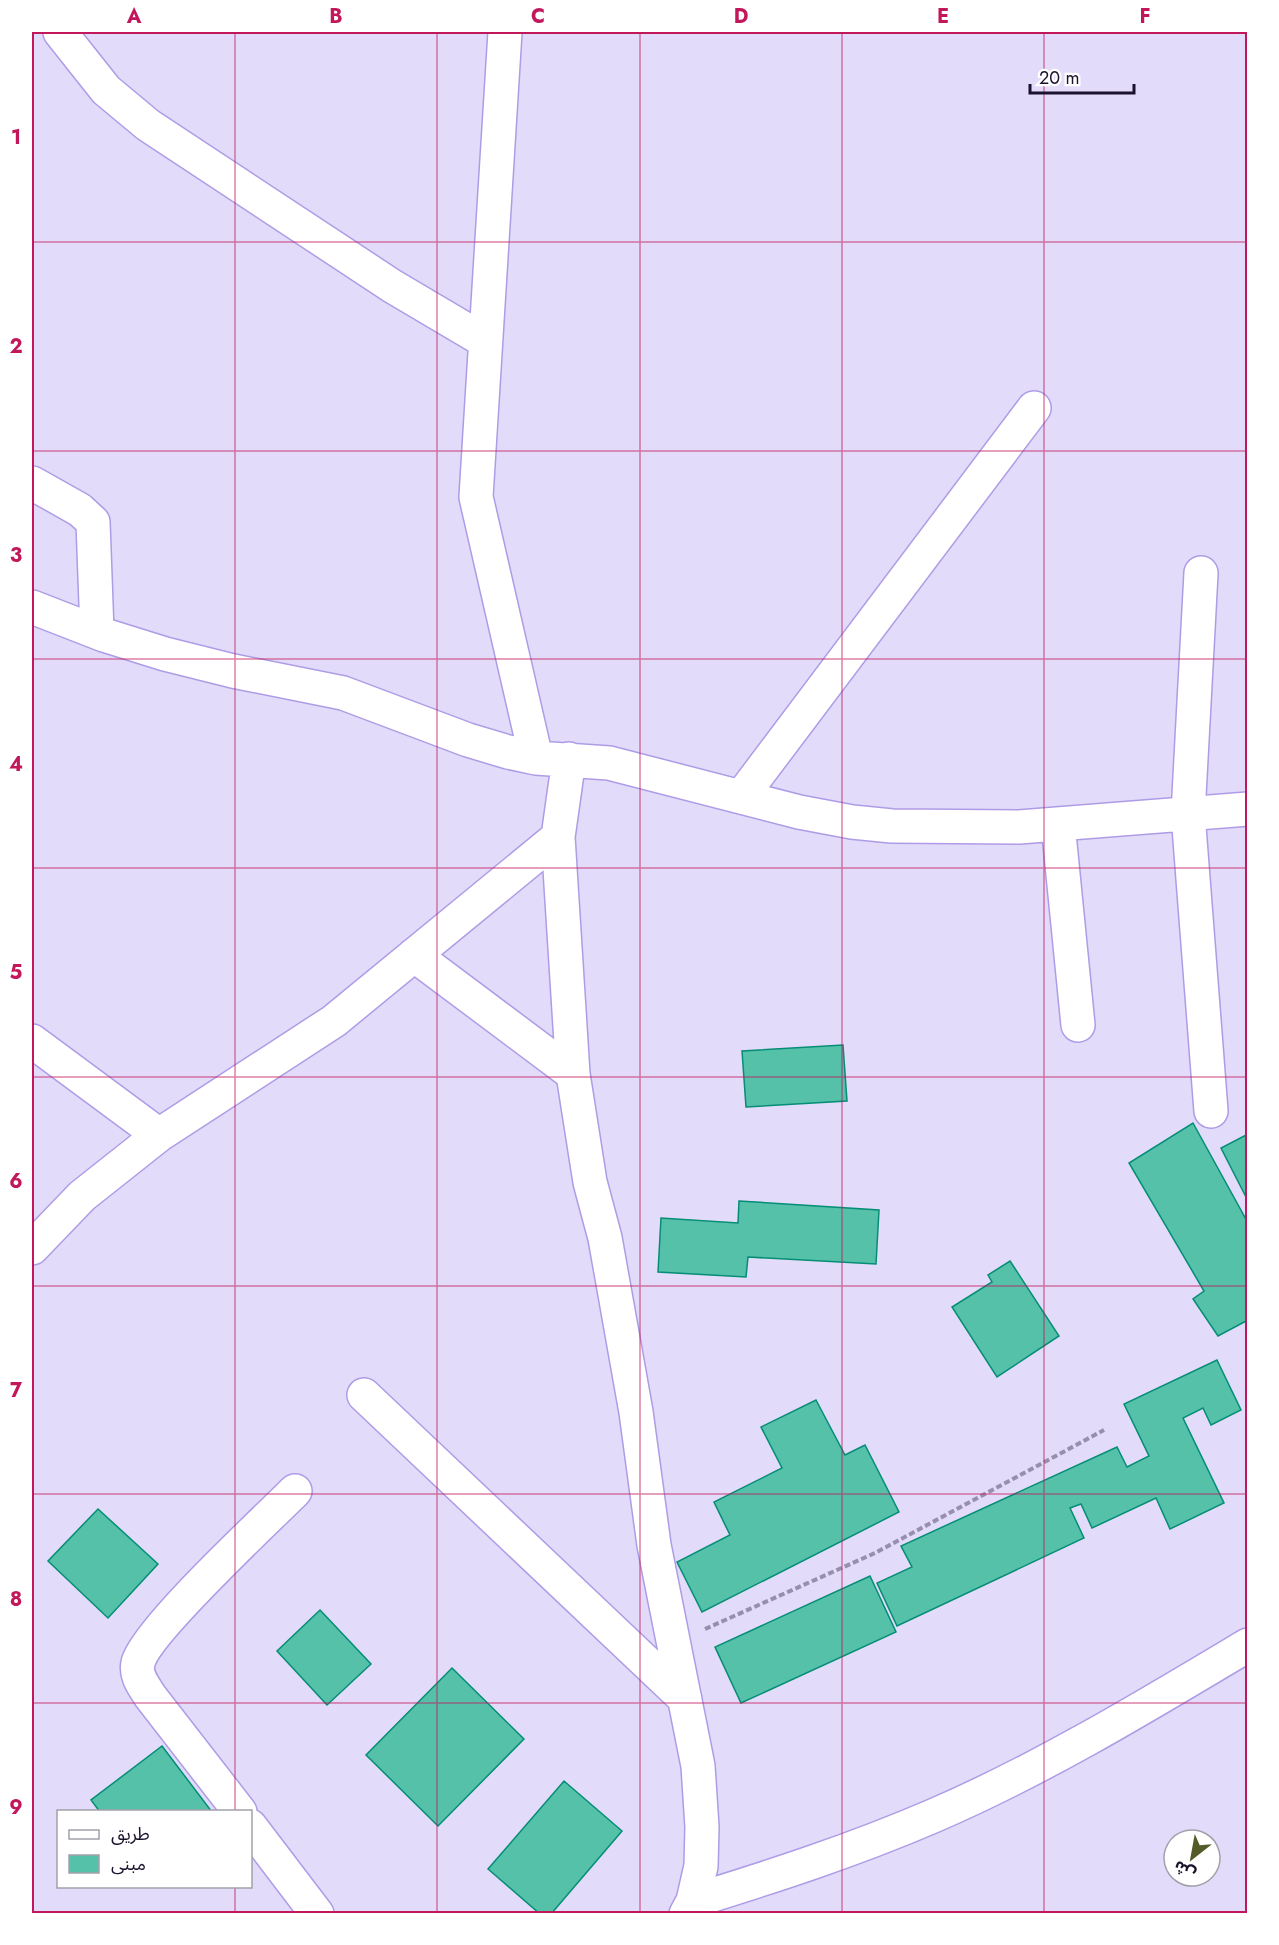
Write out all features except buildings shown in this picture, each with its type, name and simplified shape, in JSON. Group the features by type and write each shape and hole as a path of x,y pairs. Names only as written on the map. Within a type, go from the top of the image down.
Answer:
{"street":[{"path":"60,32 106,90 148,125 392,286 485,341"},
{"path":"506,32 476,497 536,758"},
{"path":"741,797 1034,408"},
{"path":"32,483 80,510 93,522 96,537 97,632"},
{"path":"1201,573 1188,814 1211,1111"},
{"path":"32,607 97,632 233,671 343,693 468,740 536,758 609,764 841,820 892,826 1019,827 1248,809"},
{"path":"569,759 558,837 573,1074 591,1182 607,1249 636,1412 654,1545 698,1766 702,1827 701,1866 690,1908"},
{"path":"1058,824 1078,1025"},
{"path":"32,1248 82,1196 159,1135 334,1021 558,837"},
{"path":"414,956 573,1074"},
{"path":"32,1041 159,1135"},
{"path":"364,1395 685,1699"},
{"path":"238,1810 150,1696 139,1678 138,1663 144,1649 163,1624 295,1491"},
{"path":"690,1908 933,1816 1006,1782 1248,1645"},
{"path":"252,1829 316,1914"}],"path":[{"path":"674,1642 875,1553 1104,1430"}]}
